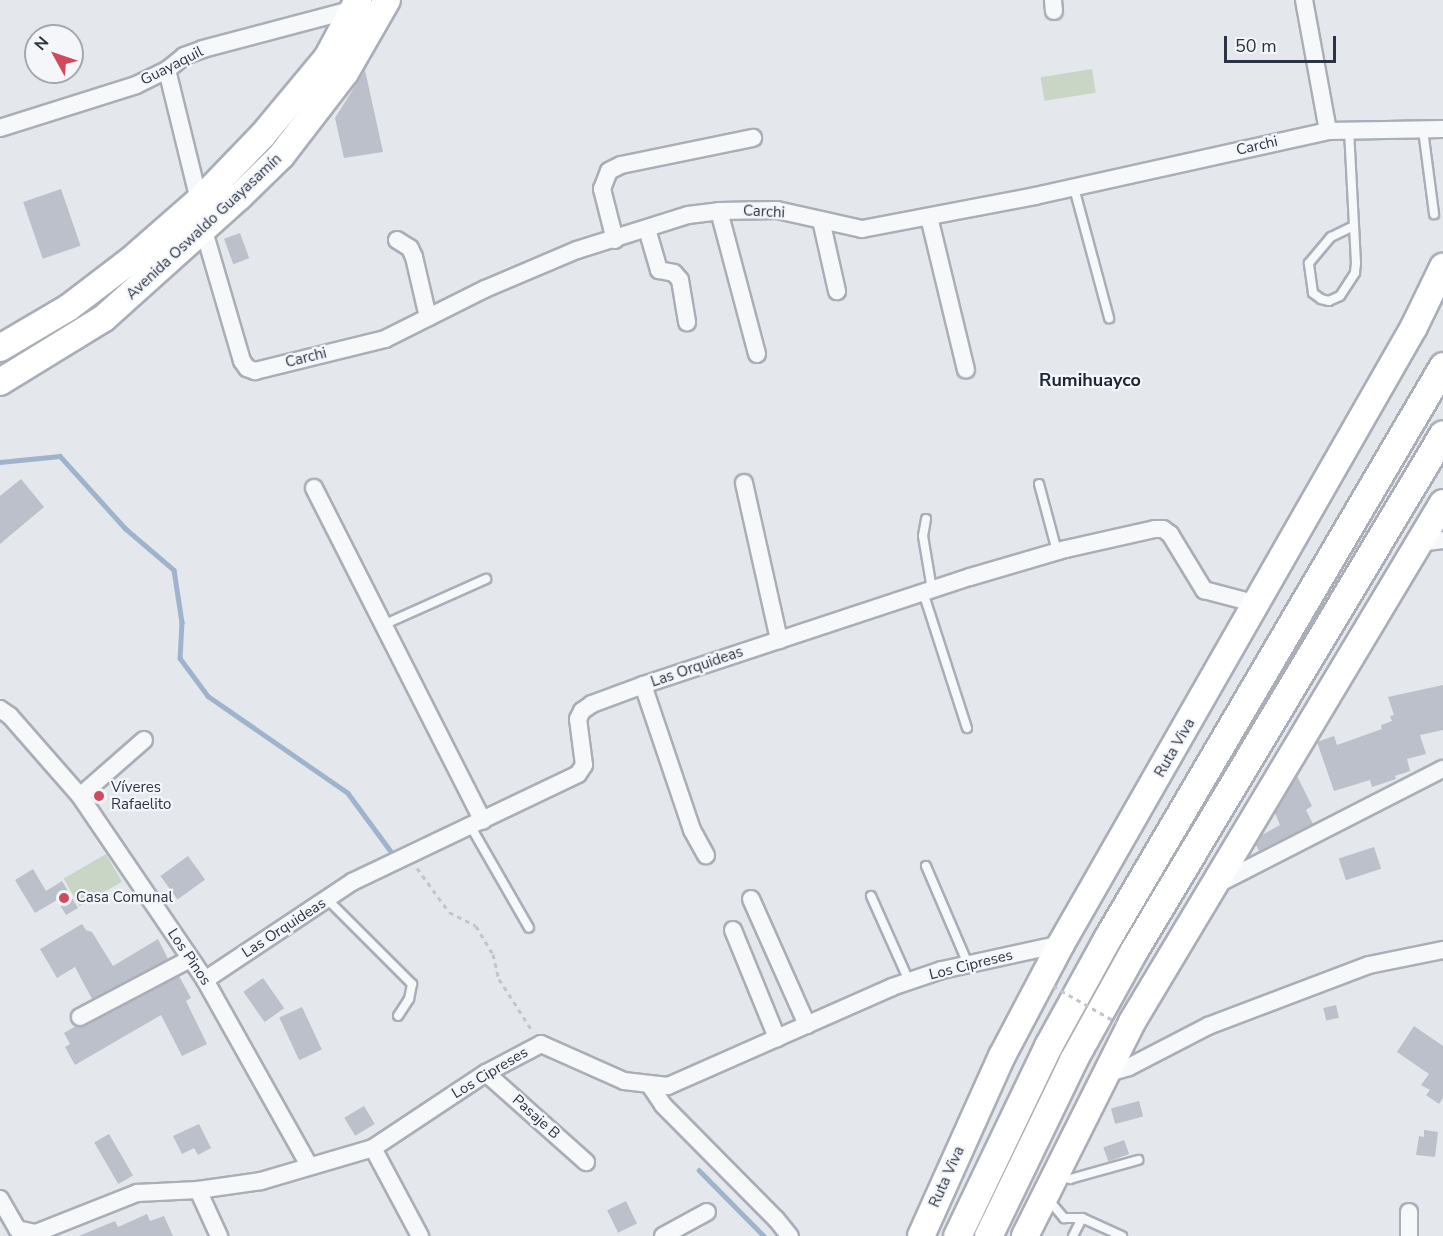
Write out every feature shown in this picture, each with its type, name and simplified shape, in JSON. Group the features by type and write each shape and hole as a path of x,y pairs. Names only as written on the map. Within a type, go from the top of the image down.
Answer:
{"highway":[{"path":"957,1236 1048,1046 1108,937 1443,366"},
{"path":"988,1236 1073,1060 1134,950 1443,434"}],"main road":[{"name":"Avenida Oswaldo Guayasamín","path":"0,382 104,318 204,231 280,156 345,73 387,0"},
{"name":"Avenida Oswaldo Guayasamín","path":"0,348 68,308 131,260 199,200 262,136 327,58 356,4"},
{"name":"Ruta Viva","path":"921,1236 1002,1056 1061,944 1408,338 1443,267"},
{"path":"1025,1236 1049,1183 1132,1022 1212,887 1431,542 1443,503"}],"street":[{"name":"Guayaquil","path":"0,125 135,85 167,70 184,56 202,49 356,4 381,0"},
{"path":"1304,0 1328,130"},
{"path":"167,70 199,200"},
{"name":"Carchi","path":"204,231 242,361 247,368 255,371 385,339 428,317 577,250 615,240 688,215 719,211 777,210 862,229 1074,188 1328,130 1443,129"},
{"path":"615,240 602,189 609,171 621,165 753,138"},
{"path":"719,211 758,354"},
{"path":"929,217 966,370"},
{"path":"821,220 837,291"},
{"path":"647,229 659,270 674,273 680,280 687,322"},
{"path":"397,240 410,248 414,257 428,317"},
{"path":"744,483 779,640"},
{"path":"314,488 477,824"},
{"name":"Las Orquideas","path":"205,980 352,882 578,774 584,765 578,719 582,711 592,704 643,685 928,590 1057,551 1163,529 1170,534 1204,590 1257,604"},
{"path":"643,685 692,830 706,855"},
{"name":"Los Pinos","path":"0,709 10,716 80,796 205,980 309,1165"},
{"path":"80,796 144,740"},
{"path":"1212,887 1443,769"},
{"path":"751,899 807,1025"},
{"path":"733,930 777,1038"},
{"name":"Los Cipreses","path":"3,1210 18,1229 36,1233 136,1193 198,1190 261,1181 373,1148 486,1072 541,1044 624,1082 668,1086 909,981 968,964 1061,944"},
{"path":"1105,1074 1129,1067 1208,1026 1369,965 1443,950"},
{"path":"80,1017 190,959"},
{"name":"Pasaje B","path":"486,1072 586,1162"},
{"path":"649,1084 663,1105 790,1236"},
{"path":"373,1148 420,1236"},
{"path":"198,1190 219,1236"},
{"path":"663,1236 707,1212"},
{"path":"1409,1236 1410,1212"}],"lane":[{"path":"1349,130 1354,226 1355,273 1340,296 1329,301 1320,299 1313,292 1309,263 1331,237 1354,226"},
{"path":"1423,130 1434,214"},
{"path":"1074,188 1109,318"},
{"path":"1039,484 1057,551"},
{"path":"926,519 923,536 928,590 967,728"},
{"path":"382,626 486,579"},
{"path":"477,824 529,928"},
{"path":"926,866 968,964"},
{"path":"871,896 909,981"},
{"path":"328,900 412,984 409,999 398,1016"},
{"path":"1122,1236 1082,1218 1064,1218 1051,1206 1049,1183 1138,1160"},
{"path":"1073,1236 1082,1218"}],"path":[{"path":"410,854 423,879 448,912 476,926 494,954 499,979 541,1044"},
{"path":"1053,986 1116,1022"}],"green space":[{"path":"1092,69 1096,93 1044,101 1041,77"},
{"path":"106,854 122,882 80,906 64,878"}],"building":[{"path":"365,70 383,152 344,158 335,118"},
{"path":"61,189 81,246 43,259 23,202"},
{"path":"240,233 249,258 233,264 224,239"},
{"path":"21,479 44,507 0,544 0,496"},
{"path":"1443,685 1443,730 1420,735 1426,754 1407,759 1410,771 1395,776 1396,779 1372,787 1370,780 1334,791 1317,742 1334,736 1337,745 1382,729 1381,725 1392,721 1390,716 1394,715 1388,697"},
{"path":"1297,776 1312,806 1306,810 1313,824 1259,851 1256,845 1262,835 1280,825 1275,813"},
{"path":"1374,847 1381,869 1346,880 1339,858"},
{"path":"188,856 205,879 178,899 160,876"},
{"path":"33,869 46,891 62,881 78,908 66,915 57,900 35,913 15,880"},
{"path":"82,924 86,930 92,932 113,966 158,939 168,959 92,999 75,967 57,978 40,949"},
{"path":"179,976 191,998 186,1001 207,1044 182,1056 161,1015 75,1065 65,1047 70,1044 64,1033 76,1026 85,1026"},
{"path":"263,978 284,1008 265,1022 243,992"},
{"path":"1336,1005 1339,1018 1326,1021 1323,1008"},
{"path":"302,1007 322,1050 299,1060 279,1018"},
{"path":"1414,1026 1443,1046 1443,1098 1439,1104 1426,1095 1430,1090 1421,1085 1429,1074 1397,1052"},
{"path":"1139,1101 1143,1116 1115,1124 1111,1109"},
{"path":"364,1106 375,1124 355,1136 344,1118"},
{"path":"199,1124 211,1148 198,1155 194,1148 182,1154 173,1136"},
{"path":"1424,1130 1438,1132 1435,1157 1416,1155 1419,1136 1424,1137"},
{"path":"109,1134 133,1176 118,1184 94,1142"},
{"path":"1124,1140 1129,1154 1108,1162 1103,1148"},
{"path":"626,1201 637,1223 618,1233 607,1210"},
{"path":"147,1214 150,1221 164,1216 173,1236 79,1236 115,1221 118,1227"}],"waterway":[{"path":"0,462 60,456 126,529 174,570 182,622 180,658 208,696 348,793 390,850"},
{"path":"699,1170 764,1236"}],"place":[{"name":"Víveres Rafaelito","path":"99,796"},
{"name":"Casa Comunal","path":"64,898"}],"district":[{"name":"Rumihuayco","path":"1090,380"}]}
